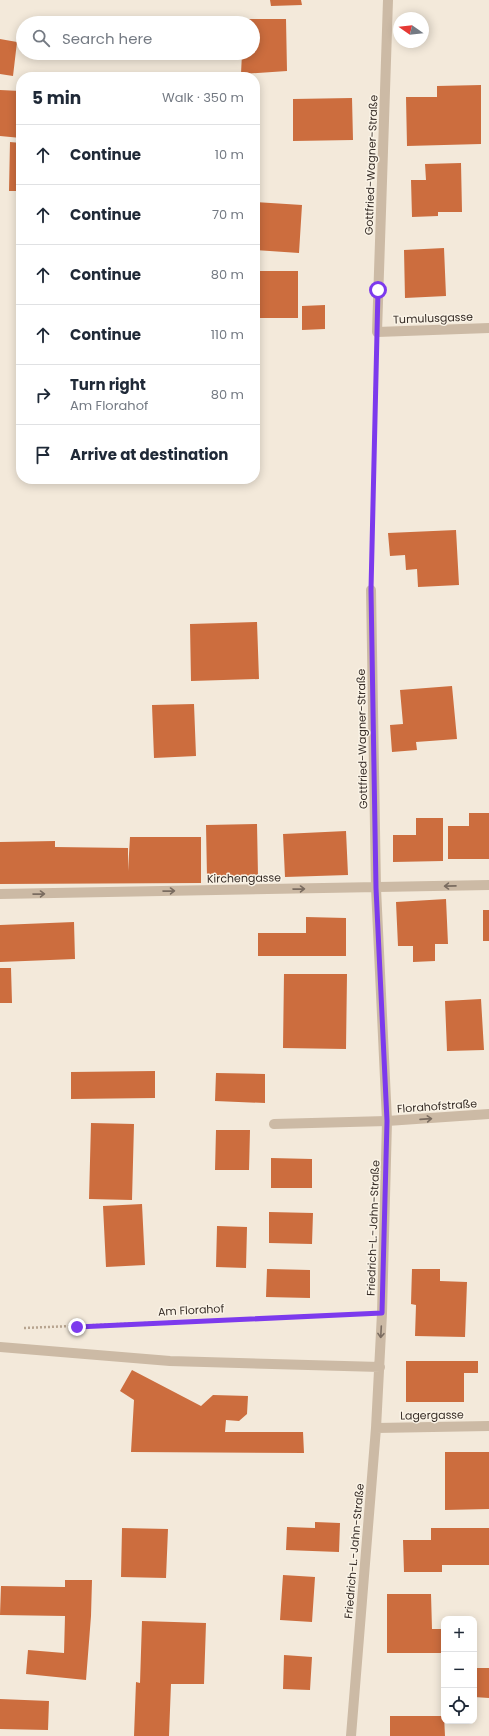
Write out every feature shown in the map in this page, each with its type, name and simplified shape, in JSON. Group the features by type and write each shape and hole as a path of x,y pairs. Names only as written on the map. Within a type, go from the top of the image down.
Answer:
{"street":[{"name":"Gottfried-Wagner-Straße","path":"377,332 388,0"},
{"name":"Tumulusgasse","path":"377,332 489,328"},
{"name":"Gottfried-Wagner-Straße","path":"371,590 376,888"},
{"name":"Kirchengasse","path":"0,894 489,885"},
{"name":"Friedrich-L.-Jahn-Straße","path":"351,1736 376,1428 382,1313 387,1121 376,888"},
{"name":"Florahofstraße","path":"274,1124 387,1121 489,1114"},
{"path":"0,1347 170,1361 380,1367"},
{"name":"Lagergasse","path":"376,1428 489,1426"}],"path":[{"path":"371,590 377,332"},
{"name":"Am Florahof","path":"21,1328 382,1313"}],"building":[{"path":"270,0 301,0 302,5 271,6"},
{"path":"260,19 286,19 287,71 241,72 242,60 260,60"},
{"path":"0,39 16,42 13,76 0,74"},
{"path":"481,85 481,144 407,146 406,97 437,97 437,86"},
{"path":"0,90 16,91 16,138 0,136"},
{"path":"352,98 353,140 293,141 293,99"},
{"path":"10,142 16,143 16,191 9,191"},
{"path":"461,163 462,212 438,212 438,216 412,217 411,180 426,180 425,164"},
{"path":"260,202 302,205 299,253 260,250"},
{"path":"444,248 446,296 405,298 404,250"},
{"path":"260,271 298,271 298,318 260,318"},
{"path":"325,305 325,329 302,330 302,306"},
{"path":"456,530 459,585 418,587 417,569 406,570 405,555 390,556 388,533"},
{"path":"257,622 259,679 191,681 190,624"},
{"path":"452,686 457,739 416,742 417,750 392,752 390,725 403,724 400,690"},
{"path":"194,704 196,756 154,758 152,705"},
{"path":"469,813 489,813 489,859 448,859 448,826 469,826"},
{"path":"416,818 443,818 443,861 393,862 393,835 416,835"},
{"path":"257,824 258,876 207,877 206,825"},
{"path":"346,831 348,875 285,877 283,834"},
{"path":"130,837 201,837 201,883 0,884 0,842 55,841 55,847 128,848 128,871"},
{"path":"446,899 448,944 435,944 435,961 413,962 413,946 398,946 396,902"},
{"path":"483,910 489,910 489,941 483,941"},
{"path":"306,917 346,918 346,956 258,956 258,933 306,933"},
{"path":"74,922 75,959 0,962 0,925"},
{"path":"0,968 11,968 12,1003 0,1003"},
{"path":"284,974 347,974 346,1049 283,1048"},
{"path":"481,999 484,1050 447,1051 445,1001"},
{"path":"155,1071 155,1098 71,1099 71,1072"},
{"path":"216,1073 265,1074 265,1103 215,1101"},
{"path":"91,1123 134,1124 132,1200 89,1199"},
{"path":"216,1130 250,1130 249,1170 215,1170"},
{"path":"271,1158 312,1159 312,1188 271,1188"},
{"path":"142,1204 145,1265 106,1267 103,1206"},
{"path":"269,1212 313,1213 312,1244 269,1243"},
{"path":"217,1226 247,1227 246,1268 216,1267"},
{"path":"267,1269 310,1270 310,1298 266,1297"},
{"path":"412,1269 440,1269 440,1281 467,1282 465,1337 415,1336 416,1305 411,1304"},
{"path":"406,1361 478,1361 478,1373 464,1373 464,1402 406,1402"},
{"path":"132,1370 201,1406 213,1395 248,1396 247,1414 239,1421 226,1420 225,1432 303,1432 304,1453 131,1452 134,1400 120,1391"},
{"path":"445,1452 489,1452 489,1509 445,1510"},
{"path":"315,1522 340,1523 339,1552 286,1550 287,1527 315,1528"},
{"path":"122,1528 168,1529 166,1578 121,1577"},
{"path":"431,1528 489,1528 489,1565 442,1565 442,1572 404,1572 403,1540 431,1540"},
{"path":"283,1575 315,1577 312,1622 280,1620"},
{"path":"65,1580 92,1580 86,1680 26,1674 28,1650 64,1653 65,1616 0,1615 1,1586 65,1587"},
{"path":"387,1594 431,1594 432,1629 441,1629 441,1653 387,1653"},
{"path":"142,1621 206,1623 204,1684 171,1684 169,1736 134,1736 136,1682 140,1683"},
{"path":"284,1655 312,1657 310,1690 283,1689"},
{"path":"477,1668 489,1668 489,1698 477,1697"},
{"path":"0,1699 49,1701 48,1730 0,1729"},
{"path":"390,1716 441,1716 441,1724 444,1724 445,1736 390,1736"}],"route":[{"path":"77,1327 382,1313 387,1121 376,888 371,590 378,290"}]}
